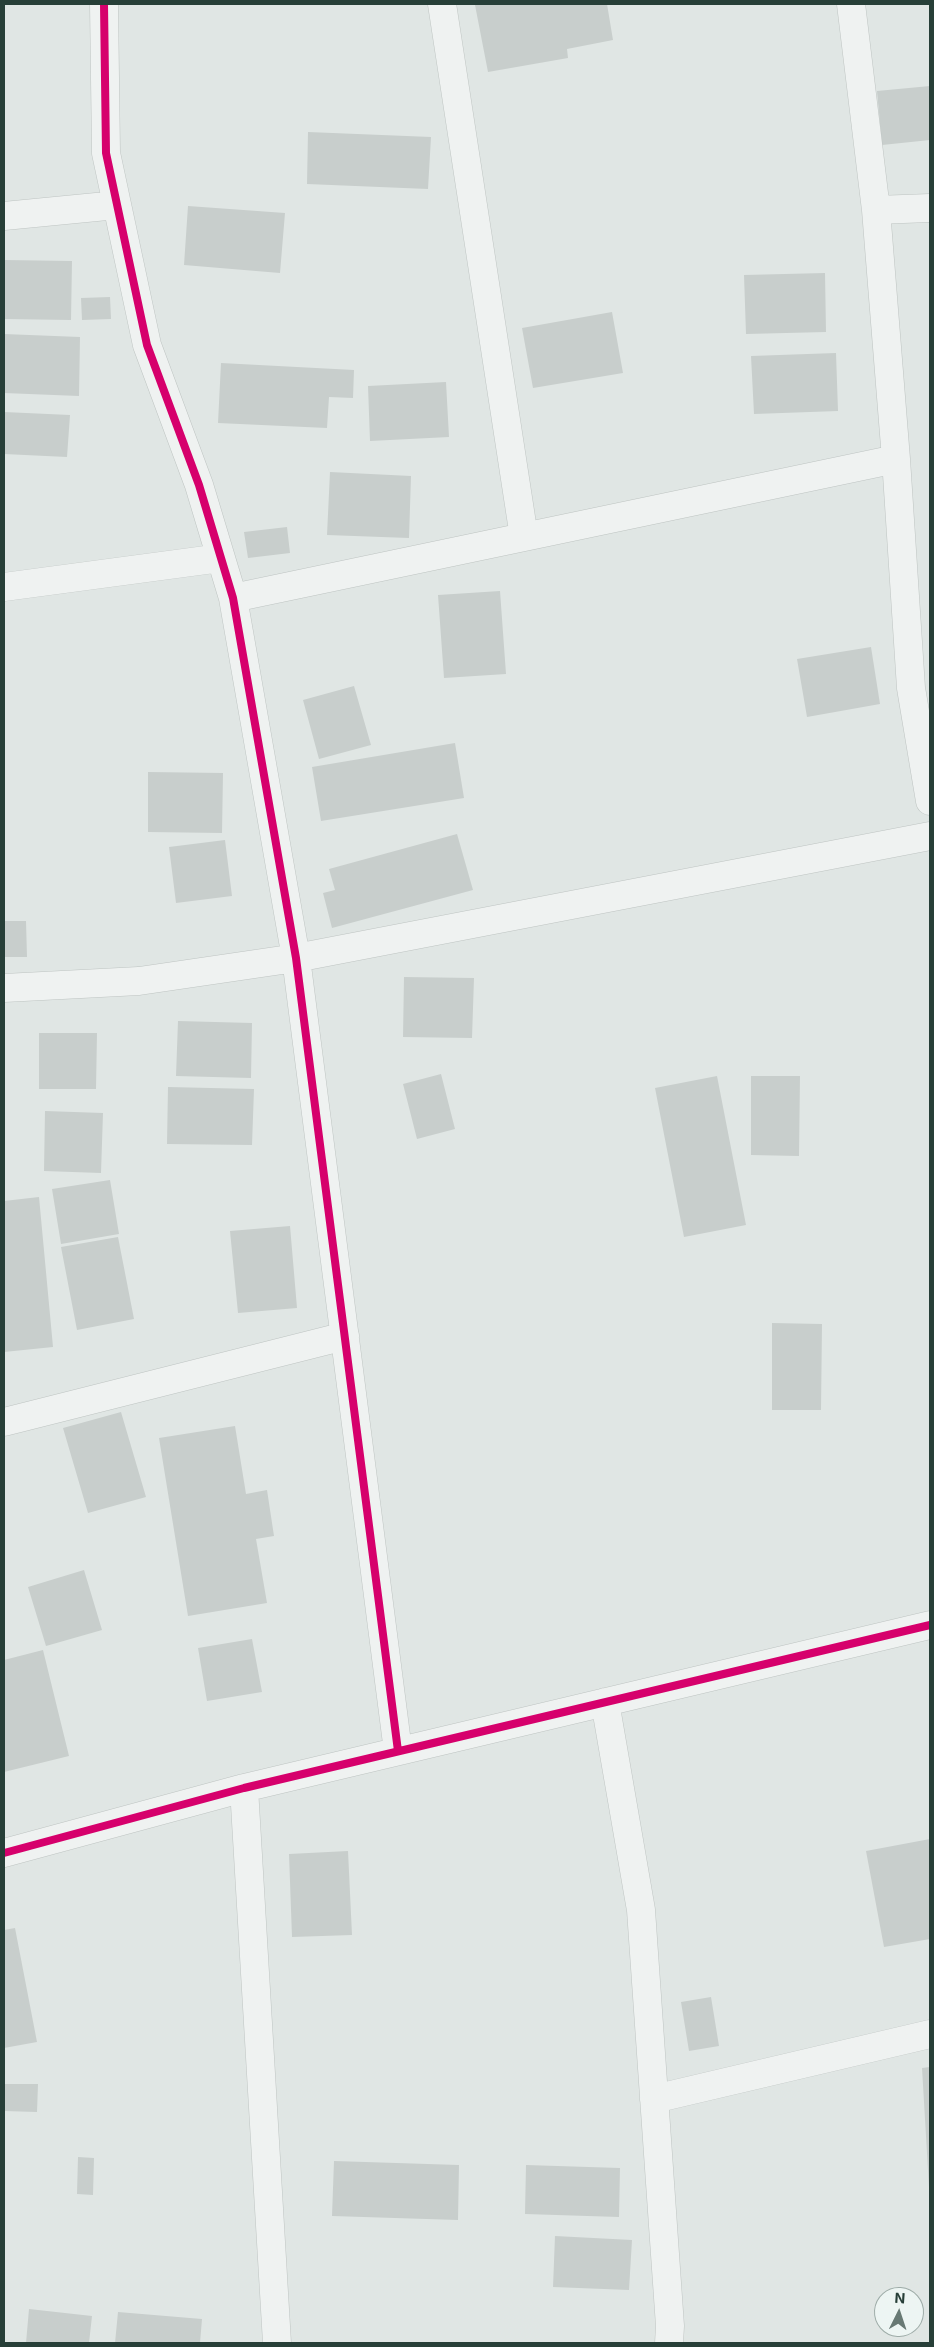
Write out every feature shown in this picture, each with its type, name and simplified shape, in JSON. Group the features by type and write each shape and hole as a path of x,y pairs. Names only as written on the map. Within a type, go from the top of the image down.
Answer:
{"street":[{"path":"104,4 106,153 147,345 199,485 233,598 296,958 398,1751"},
{"path":"442,4 524,537"},
{"path":"851,4 876,210 896,459 911,688 930,801"},
{"path":"4,216 118,205"},
{"path":"876,210 930,208"},
{"path":"233,598 896,459"},
{"path":"4,587 221,558"},
{"path":"4,988 139,981 296,958 930,836"},
{"path":"4,1422 344,1336"},
{"path":"4,1853 244,1788 930,1625"},
{"path":"606,1702 641,1910 670,2326 668,2343"},
{"path":"244,1788 277,2343"},
{"path":"654,2099 930,2034"}],"building":[{"path":"607,4 613,40 567,49 568,58 488,72 475,5"},
{"path":"930,86 930,140 882,145 877,91"},
{"path":"308,132 431,137 428,189 307,184"},
{"path":"188,206 285,213 280,273 184,265"},
{"path":"4,260 72,261 71,320 4,319"},
{"path":"825,273 826,332 746,334 744,275"},
{"path":"110,297 111,319 82,320 81,298"},
{"path":"612,312 623,373 533,388 522,328"},
{"path":"4,334 80,337 79,396 4,393"},
{"path":"836,353 838,411 754,414 751,356"},
{"path":"221,363 354,370 353,398 329,397 327,428 218,423"},
{"path":"446,382 449,437 370,441 368,386"},
{"path":"4,412 70,415 67,457 4,454"},
{"path":"330,472 411,476 409,538 327,535"},
{"path":"287,527 290,553 248,558 244,532"},
{"path":"500,591 506,674 444,678 438,595"},
{"path":"871,647 880,704 807,717 797,659"},
{"path":"354,686 371,745 319,759 303,700"},
{"path":"455,743 464,798 321,821 312,767"},
{"path":"148,772 223,773 222,833 148,832"},
{"path":"457,834 473,890 332,928 323,893 335,890 329,869"},
{"path":"225,840 232,896 176,903 169,847"},
{"path":"4,921 26,921 27,957 4,957"},
{"path":"404,977 474,978 472,1038 403,1037"},
{"path":"178,1021 252,1023 251,1078 176,1076"},
{"path":"39,1033 97,1033 96,1089 39,1089"},
{"path":"441,1074 455,1129 417,1139 403,1084"},
{"path":"717,1076 746,1225 684,1237 655,1088"},
{"path":"751,1076 800,1076 799,1156 751,1155"},
{"path":"168,1087 254,1089 252,1145 167,1144"},
{"path":"45,1111 103,1113 101,1173 44,1171"},
{"path":"110,1180 119,1234 61,1244 52,1189"},
{"path":"39,1197 53,1347 4,1352 4,1201"},
{"path":"290,1226 297,1308 238,1313 230,1231"},
{"path":"118,1237 134,1319 77,1330 61,1247"},
{"path":"772,1323 822,1324 821,1410 772,1410"},
{"path":"121,1412 146,1497 88,1513 63,1428"},
{"path":"235,1426 246,1494 267,1490 274,1536 256,1539 267,1603 188,1616 159,1438"},
{"path":"84,1570 102,1630 46,1646 28,1587"},
{"path":"252,1639 262,1692 207,1701 198,1648"},
{"path":"43,1650 69,1756 4,1772 4,1660"},
{"path":"930,1839 930,1939 884,1947 866,1851"},
{"path":"348,1851 352,1935 292,1937 289,1854"},
{"path":"15,1928 37,2042 4,2048 4,1930"},
{"path":"711,1997 719,2046 689,2051 681,2002"},
{"path":"930,2067 930,2186 929,2187 922,2068"},
{"path":"4,2084 38,2084 37,2112 4,2111"},
{"path":"78,2157 94,2158 93,2195 77,2194"},
{"path":"334,2161 459,2165 458,2220 332,2216"},
{"path":"526,2165 620,2168 619,2217 525,2214"},
{"path":"555,2236 632,2240 629,2290 553,2287"},
{"path":"29,2309 92,2316 89,2343 26,2343"},
{"path":"118,2312 202,2319 200,2343 115,2343"}],"cycle path":[{"path":"104,4 106,153 147,345 199,485 233,598 296,958 398,1751"},
{"path":"4,1853 244,1788 930,1625"}]}
